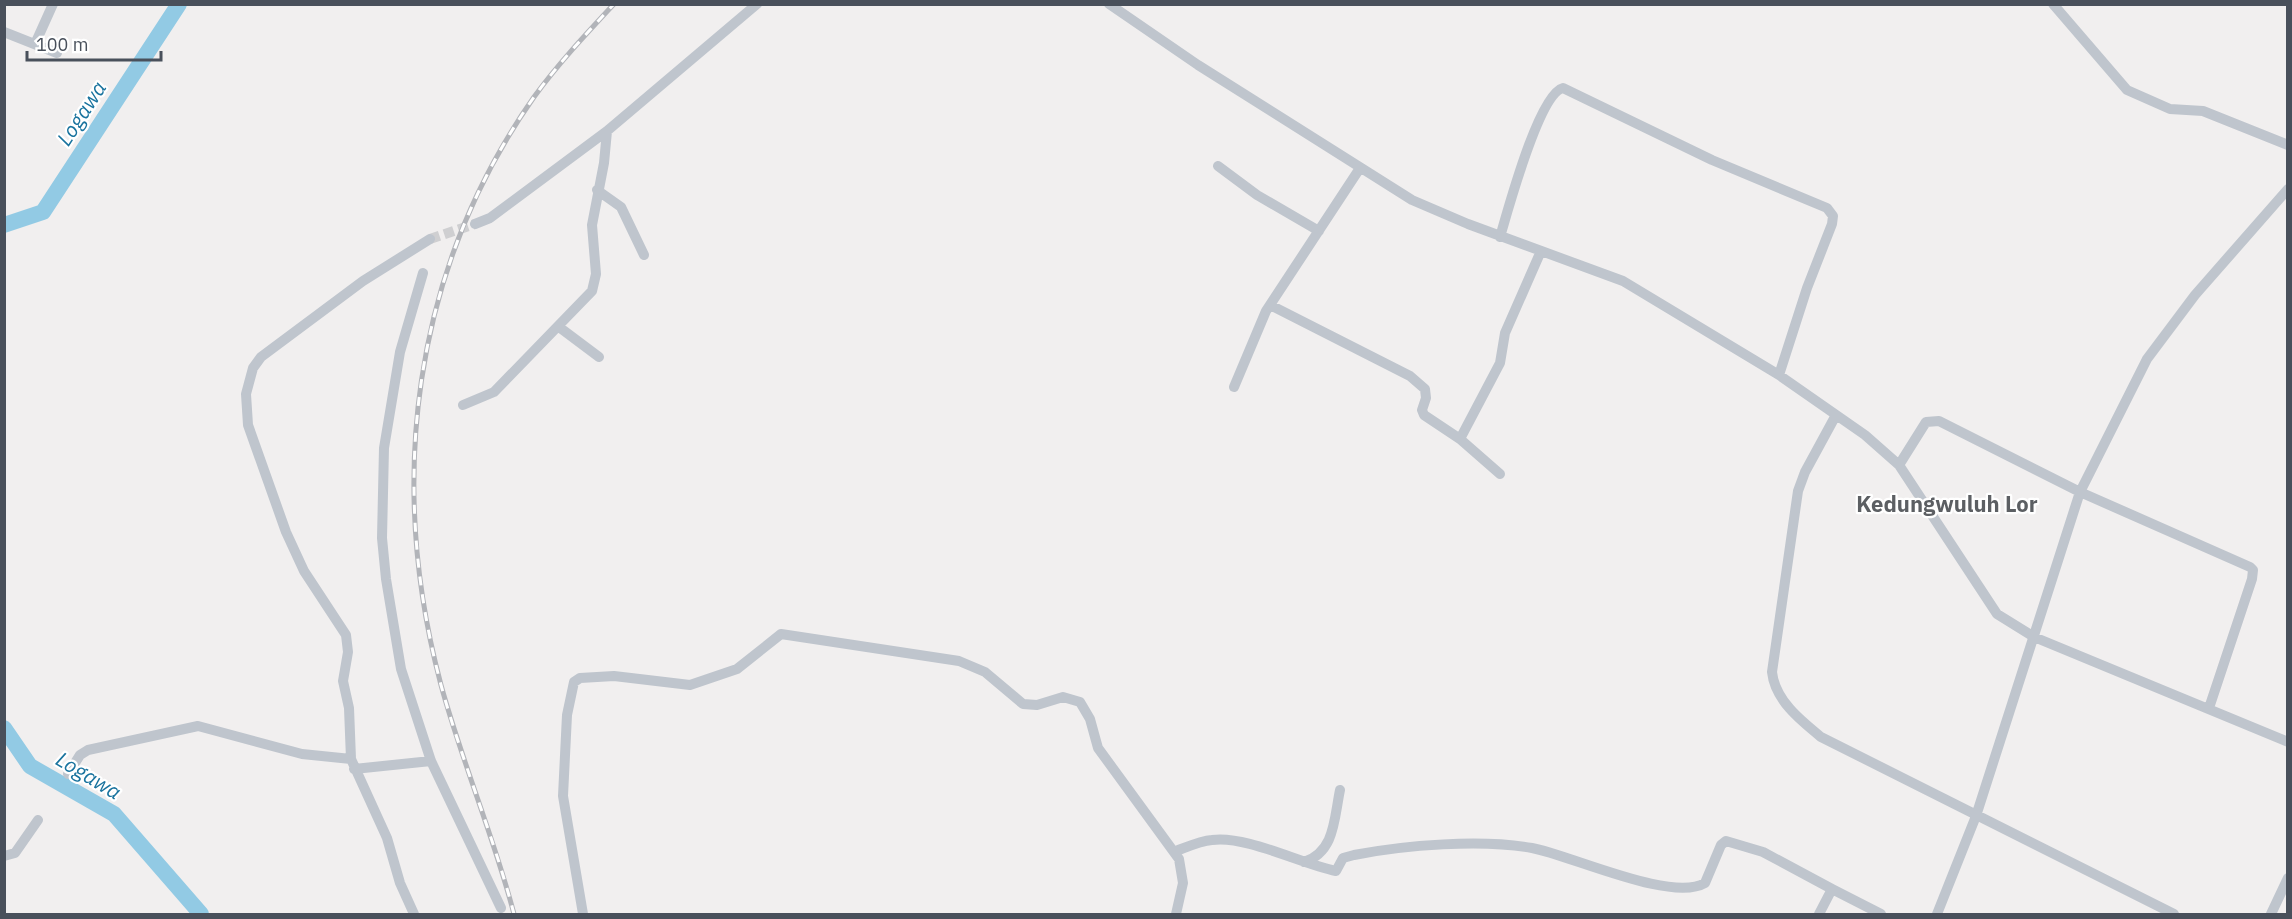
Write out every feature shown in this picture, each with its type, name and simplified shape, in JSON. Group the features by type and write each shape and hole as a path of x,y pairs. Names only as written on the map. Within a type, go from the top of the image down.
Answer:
{"street":[{"path":"35,44 52,4"},
{"path":"475,224 490,218 607,131 757,4"},
{"path":"1109,4 1360,168 1422,205 1500,237 1623,280 1779,375 1836,415 1899,465 1997,614 2034,637 2288,742"},
{"path":"2053,4 2127,90 2170,109 2181,112 2203,111 2288,145"},
{"path":"4,32 57,53"},
{"path":"1500,237 1538,124 1552,93 1563,88 1712,160 1827,208 1833,216 1832,224 1807,288 1779,375"},
{"path":"463,405 494,392 590,295 595,283 592,225 604,163 607,131"},
{"path":"1218,166 1265,201 1319,231"},
{"path":"1234,387 1270,305 1360,168"},
{"path":"1937,915 1976,816 2080,492 2147,359 2195,295 2288,189"},
{"path":"597,190 621,207 644,255"},
{"path":"414,915 402,890 387,838 353,764 350,708 344,681 348,652 346,635 311,583 286,532 248,425 246,394 253,368 261,357 363,281 430,239"},
{"path":"1460,439 1500,363 1505,333 1541,251"},
{"path":"423,273 400,352 391,397 382,495 382,538 386,579 401,669 431,761 501,908"},
{"path":"1270,305 1410,376 1425,389 1426,398 1422,410 1424,415 1460,439 1500,474"},
{"path":"559,327 599,357"},
{"path":"1836,415 1805,472 1798,491 1772,672 1777,693 1801,721 1821,737 2174,915"},
{"path":"1899,465 1926,422 1934,420 2080,492 2253,570 2209,708"},
{"path":"583,915 563,796 567,715 574,682 580,678 614,676 690,685 737,669 781,634 947,657 985,672 1023,704 1037,705 1063,697 1080,702 1103,758 1137,805 1176,851 1184,873 1176,915"},
{"path":"68,774 77,759 88,750 192,726 302,754 353,764 431,761"},
{"path":"1304,862 1316,858 1326,849 1340,790"},
{"path":"4,856 15,853 38,820"},
{"path":"1176,851 1212,840 1221,840 1244,844 1336,871 1344,857 1361,853 1480,844 1533,848 1642,883 1696,886 1705,883 1721,844 1726,841 1763,852 1881,915"},
{"path":"2271,915 2288,878"},
{"path":"1819,915 1832,889"}],"waterway":[{"name":"Logawa","path":"4,225 43,212 179,4"},
{"name":"Logawa","path":"4,728 30,766 114,814 201,914"}],"tunnel":[{"path":"430,239 475,224"}],"railway":[{"path":"514,914 449,714 424,609 416,532 415,456 422,380 437,306 460,234 493,164 543,85 572,49 614,4"}],"district":[{"name":"Kedungwuluh Lor","path":"1947,503"}]}
